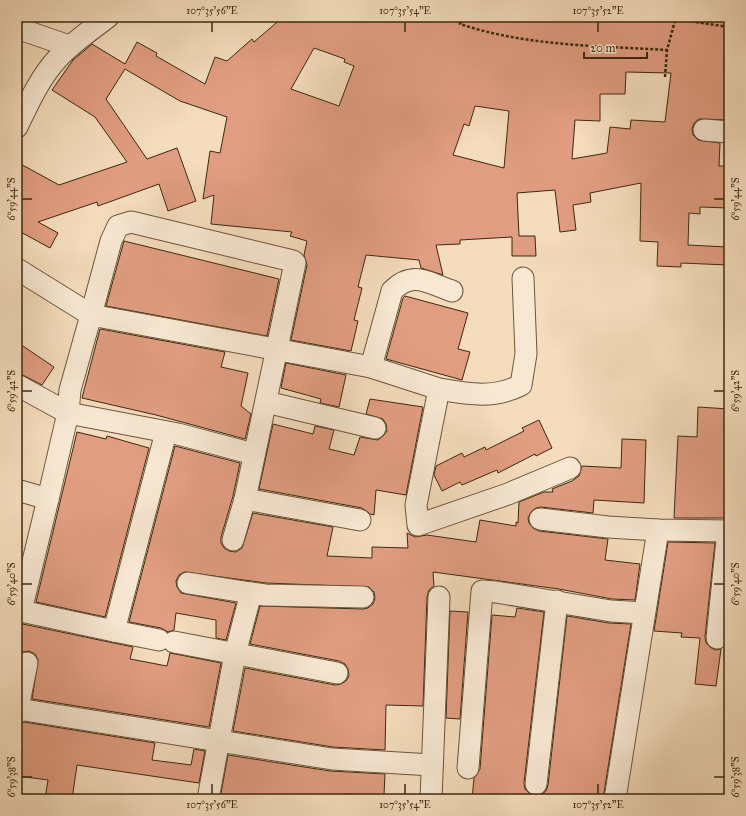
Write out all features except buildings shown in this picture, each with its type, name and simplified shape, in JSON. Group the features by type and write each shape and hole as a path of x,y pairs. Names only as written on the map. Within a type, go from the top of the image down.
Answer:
{"street":[{"path":"17,127 34,93 56,59 69,46 108,17"},
{"path":"17,28 69,46"},
{"path":"704,130 729,132"},
{"path":"233,540 245,499 296,265 293,261 131,222 118,226 111,241 92,315 70,390 68,413 21,611 114,631 336,673"},
{"path":"17,269 92,315 371,367 439,389 473,394 492,394 508,391 521,385 526,354 523,278"},
{"path":"371,367 392,291 400,283 417,278 452,291"},
{"path":"17,385 68,413 166,432 254,454"},
{"path":"439,389 416,505 418,525 508,494 570,468"},
{"path":"266,402 375,428"},
{"path":"114,631 166,432"},
{"path":"17,490 48,499"},
{"path":"245,499 360,520"},
{"path":"540,519 608,527 658,530 726,530 717,638"},
{"path":"615,799 658,530"},
{"path":"188,583 265,595 363,597"},
{"path":"468,768 482,591 557,601 611,611 644,613"},
{"path":"208,799 235,654 251,593"},
{"path":"431,799 439,597"},
{"path":"536,784 557,601"},
{"path":"27,663 17,711 218,740 332,759 432,765"}],"path":[{"path":"463,17 460,24 521,39 667,50"},
{"path":"665,77 667,50 676,18 729,27"},
{"path":"726,530 729,473"}]}
